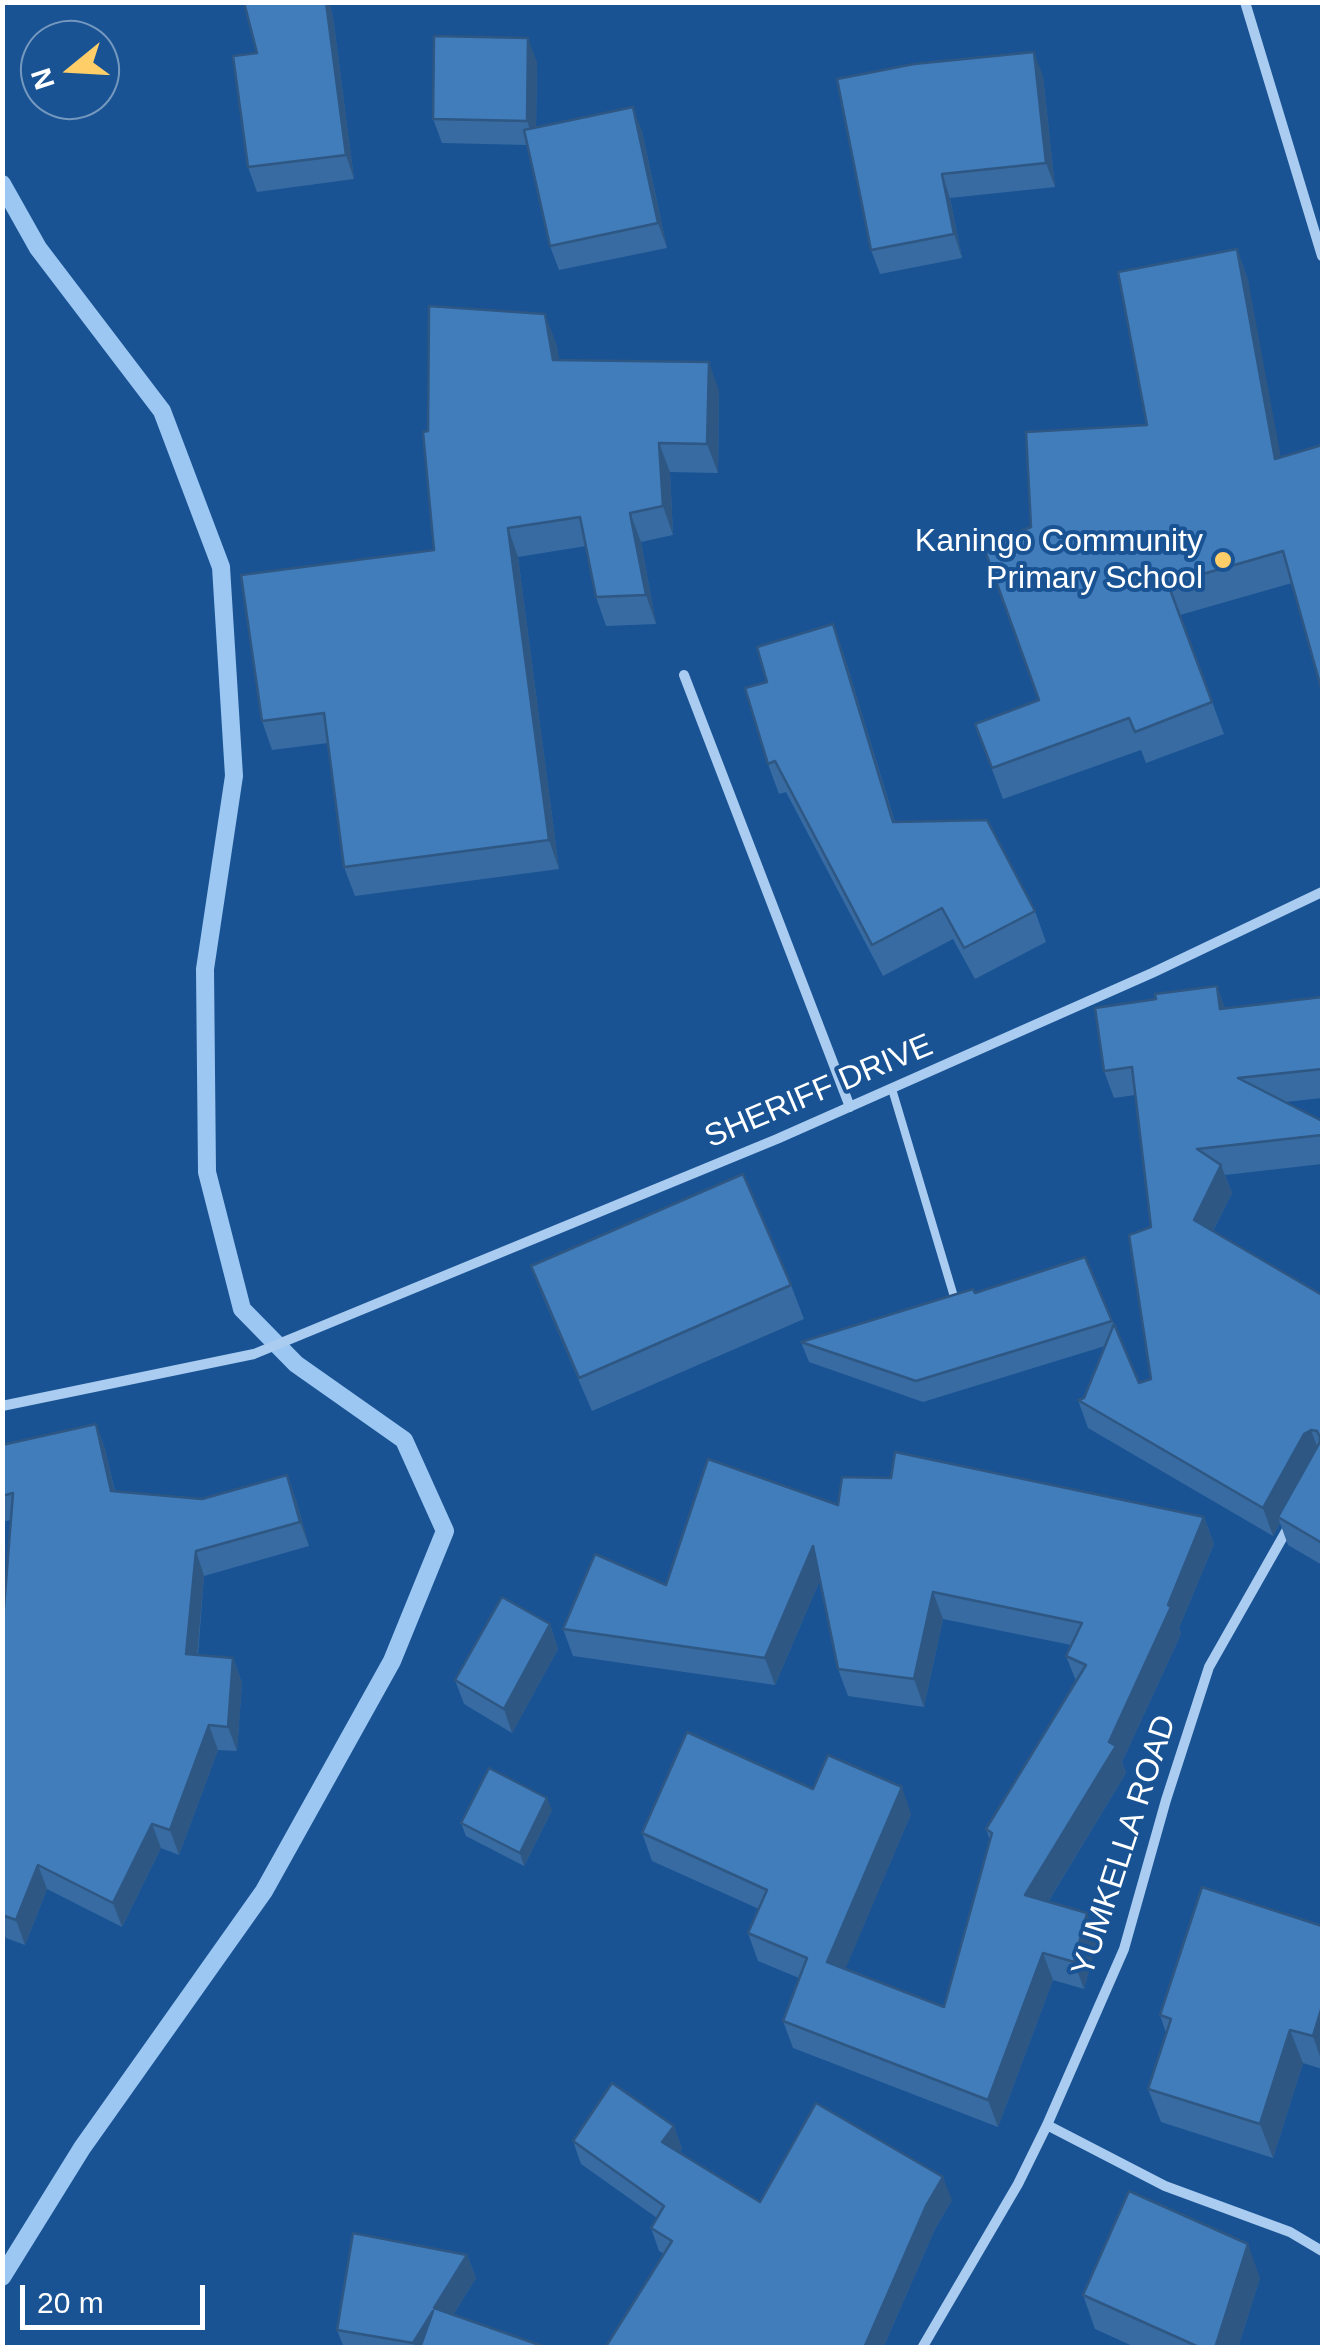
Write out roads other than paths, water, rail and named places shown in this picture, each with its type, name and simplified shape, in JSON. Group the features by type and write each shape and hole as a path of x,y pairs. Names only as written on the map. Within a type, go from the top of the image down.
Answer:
{"street":[{"path":"1245,2 1322,256"},
{"path":"684,674 850,1107"},
{"name":"SHERIFF DRIVE","path":"2,1406 254,1354 758,1147 1152,973 1322,892"},
{"name":"YUMKELLA ROAD","path":"922,2348 1018,2184 1047,2125 1124,1949 1209,1667 1294,1516"},
{"path":"1047,2125 1166,2186 1290,2232 1322,2251"}],"lane":[{"path":"892,1089 956,1304"}],"waterway":[{"path":"2,184 38,248 162,411 221,567 234,776 205,969 207,1172 242,1309 296,1364 404,1440 445,1531 392,1661 264,1891 82,2148 2,2277"}],"place":[{"name":"Kaningo Community Primary School","path":"1223,560"}]}
